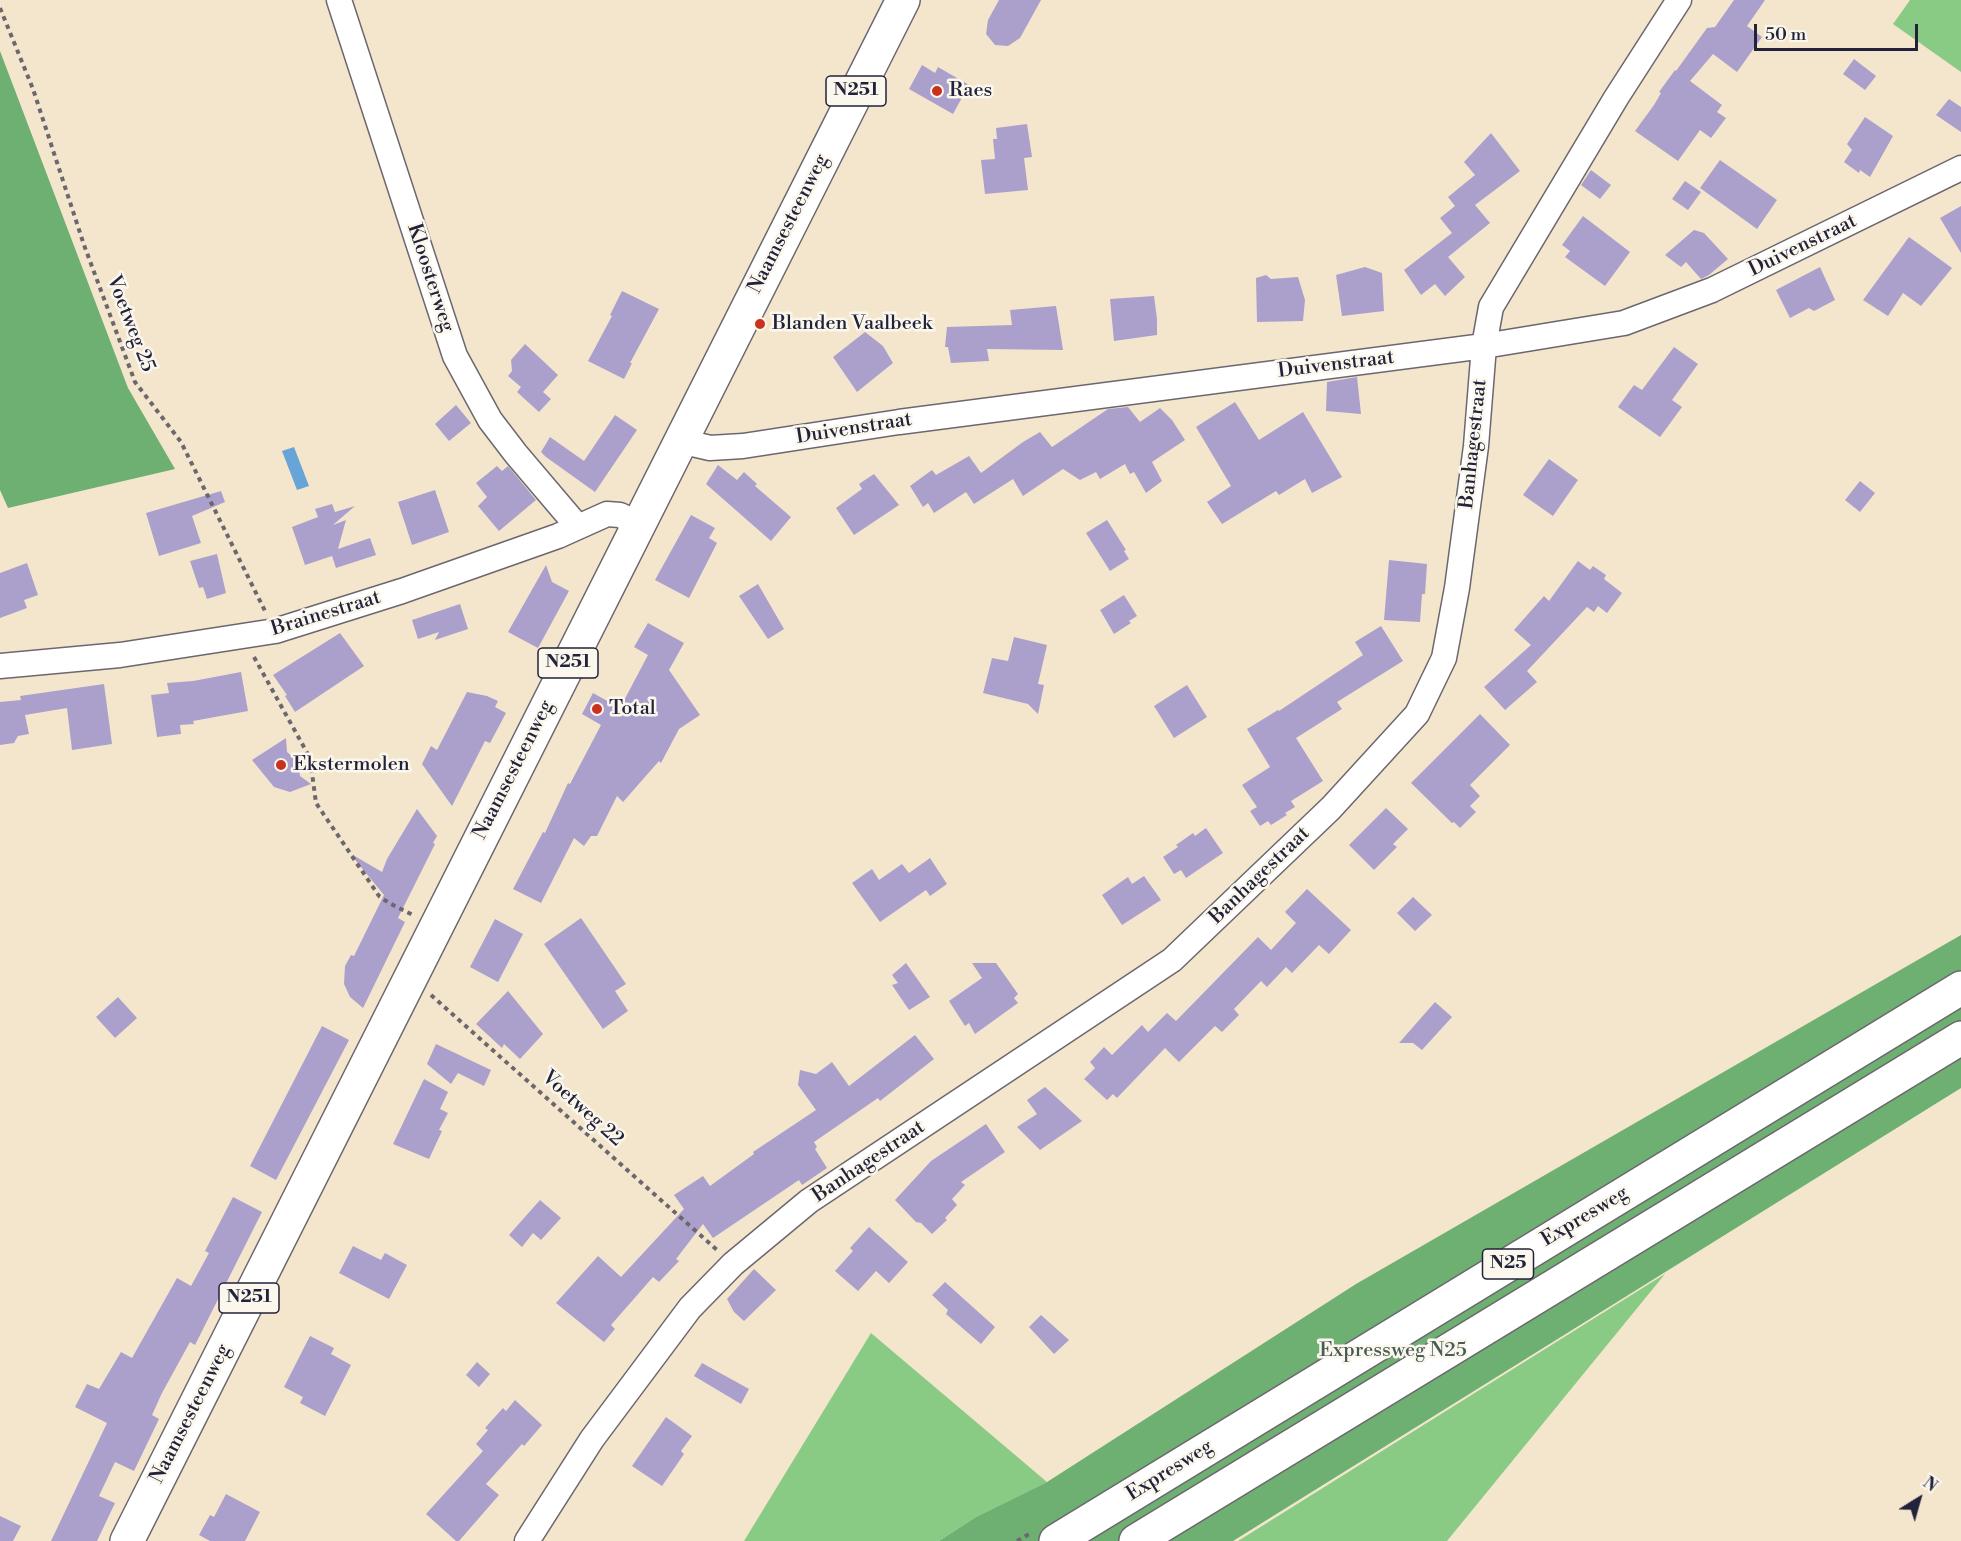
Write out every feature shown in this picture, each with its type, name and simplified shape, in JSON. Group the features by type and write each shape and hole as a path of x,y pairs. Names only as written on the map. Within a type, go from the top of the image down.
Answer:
{"main road":[{"name":"Naamsesteenweg","path":"127,1541 903,0"},
{"name":"Expresweg","path":"1056,1541 1961,988"},
{"name":"N25","path":"1136,1541 1961,1038"}],"street":[{"name":"Kloosterweg","path":"339,0 455,356 490,420 578,526"},
{"name":"Banhagestraat","path":"526,1541 592,1440 690,1308 733,1264 809,1201 1172,960 1331,808 1417,714 1444,658 1453,612 1476,447 1484,346 1491,307 1616,98 1679,0"},
{"name":"Duivenstraat","path":"680,441 710,448 743,446 899,422 1484,346 1624,323 1712,290 1961,168"},
{"name":"Brainestraat","path":"0,666 120,655 275,631 402,591 558,536 598,517 620,515 638,524"}],"path":[{"name":"Voetweg 25","path":"0,8 33,89 84,245 135,382 181,442 275,631"},
{"path":"242,636 310,758 316,803 367,880 379,896 389,903 436,926"},
{"name":"Voetweg 22","path":"411,977 733,1264"}],"green space":[{"path":"1910,0 1961,0 1961,72 1893,24"},
{"path":"0,51 128,388 175,469 8,508 0,490"},
{"name":"Expressweg N25","path":"1961,935 1961,1088 1233,1541 939,1541 976,1517 1047,1482 1356,1284"},
{"path":"1665,1274 1447,1541 1238,1541"},
{"path":"871,1333 1047,1482 976,1517 939,1541 744,1541"}],"water":[{"path":"294,447 309,486 297,490 282,451"}],"building":[{"path":"999,0 1041,0 1020,38 1008,46 995,45 986,34 988,20"},
{"path":"1734,0 1765,0 1747,26 1762,37 1737,72 1713,54 1690,81 1722,105 1717,112 1726,118 1711,138 1700,130 1678,161 1635,131 1675,70 1707,28 1715,27"},
{"path":"1854,59 1876,76 1865,90 1843,74"},
{"name":"Raes","path":"922,65 935,73 938,67 969,85 953,114 909,89"},
{"path":"1949,99 1961,107 1961,132 1936,115"},
{"path":"1865,117 1893,136 1870,177 1860,170 1859,173 1844,162 1852,150 1847,144"},
{"path":"1027,124 1032,157 1024,158 1028,190 985,194 981,160 995,159 993,139 997,139 996,128"},
{"path":"1491,133 1520,171 1475,205 1490,223 1448,257 1465,277 1445,296 1435,284 1421,295 1404,270 1452,233 1440,218 1455,206 1448,197 1475,175 1464,162"},
{"path":"1720,160 1777,200 1757,229 1700,188"},
{"path":"1591,170 1611,185 1600,199 1581,185"},
{"path":"1685,181 1701,192 1688,210 1672,199"},
{"path":"1961,206 1961,253 1940,218"},
{"path":"1583,216 1630,252 1605,286 1565,257 1570,251 1562,245"},
{"path":"1694,230 1704,233 1728,259 1701,279 1686,262 1681,267 1665,255"},
{"path":"1909,237 1952,268 1921,306 1903,293 1888,316 1863,300"},
{"path":"1365,267 1382,273 1384,311 1342,316 1336,275"},
{"path":"1820,267 1835,300 1814,311 1809,308 1790,318 1776,290"},
{"path":"1266,275 1271,279 1298,277 1305,300 1303,321 1257,322 1256,278"},
{"path":"622,291 659,309 624,379 588,361 612,316 610,315"},
{"path":"1154,296 1157,335 1114,341 1110,299"},
{"path":"1056,306 1063,350 987,349 989,361 951,363 948,347 945,347 947,327 1012,325 1010,310"},
{"path":"865,332 883,346 893,363 857,392 833,357"},
{"path":"525,344 558,375 543,392 551,399 539,412 517,392 521,387 508,376 512,371 511,360"},
{"path":"1674,347 1698,364 1672,400 1682,407 1660,437 1618,407 1634,385 1642,390"},
{"path":"1357,377 1361,414 1326,411 1327,382"},
{"path":"1235,402 1259,440 1303,412 1342,477 1312,493 1305,479 1279,495 1276,491 1222,524 1207,502 1231,486 1196,427"},
{"path":"456,405 471,423 449,441 435,424"},
{"path":"1128,407 1140,422 1160,408 1172,420 1185,440 1152,462 1162,481 1146,493 1134,472 1130,474 1125,464 1100,479 1096,472 1080,480 1063,469 1023,496 1013,479 974,504 966,492 934,513 928,503 923,507 910,486 932,470 936,475 969,456 981,473 1040,432 1052,447 1108,409"},
{"path":"615,415 637,430 595,492 541,452 550,437 584,461"},
{"path":"1549,459 1578,480 1553,516 1523,495"},
{"path":"718,465 737,480 744,472 757,484 755,486 791,517 771,541 706,484"},
{"path":"497,466 502,471 508,466 536,500 499,531 478,506 487,497 476,483"},
{"path":"874,474 899,505 854,535 836,508 862,489 859,484"},
{"path":"1860,481 1875,493 1860,512 1845,500"},
{"path":"435,490 449,532 412,545 398,502"},
{"path":"221,491 225,502 192,516 201,543 159,556 146,513"},
{"path":"332,504 335,512 355,506 333,525 346,520 338,549 370,538 376,555 336,568 332,556 305,565 292,527 318,517 315,509"},
{"path":"691,515 715,528 709,538 717,543 689,598 655,580"},
{"path":"1107,520 1126,550 1124,551 1129,559 1110,571 1086,533"},
{"path":"217,554 226,593 207,599 203,587 199,588 190,561"},
{"path":"1389,560 1427,564 1420,622 1384,620"},
{"path":"1578,561 1590,570 1593,566 1606,575 1604,579 1622,593 1607,613 1598,606 1594,612 1587,607 1527,671 1537,682 1505,710 1484,687 1531,645 1514,630 1544,596 1549,601"},
{"path":"27,563 38,595 24,600 27,608 0,618 0,573"},
{"path":"546,565 552,582 569,591 538,648 508,632"},
{"path":"758,584 784,629 768,639 739,596"},
{"path":"1124,595 1137,616 1129,621 1131,623 1114,634 1100,610"},
{"path":"460,604 468,629 435,640 439,632 418,639 412,620"},
{"path":"648,623 684,643 669,670 700,715 679,729 661,763 659,761 623,802 617,796 597,836 591,836 584,846 574,838 541,903 513,889 601,725 582,714 593,693 620,708 648,655 634,647"},
{"path":"1381,626 1403,661 1337,702 1342,709 1296,738 1323,781 1291,801 1295,807 1285,813 1287,815 1271,825 1268,821 1260,826 1250,811 1257,807 1242,785 1270,767 1247,729 1279,711 1363,655 1355,642"},
{"path":"340,633 364,666 295,712 285,696 287,695 273,675"},
{"path":"1014,637 1047,645 1038,684 1044,685 1038,714 1028,704 983,693 992,658 1008,661"},
{"path":"241,672 248,711 193,721 194,724 180,725 181,734 157,737 151,695 169,693 167,683 193,681"},
{"path":"104,684 112,744 72,750 67,708 25,715 29,734 18,736 14,743 0,745 0,702 21,700 20,696"},
{"path":"1187,685 1207,717 1174,738 1154,706"},
{"path":"467,692 498,701 495,707 506,713 490,743 485,741 452,806 422,764 431,746 437,750"},
{"path":"1480,714 1510,745 1470,785 1480,796 1470,806 1476,812 1460,828 1411,783"},
{"name":"Ekstermolen","path":"286,738 287,752 298,761 300,776 311,784 290,792 274,787 252,760"},
{"path":"1386,808 1408,829 1393,844 1397,847 1374,870 1349,845"},
{"path":"417,809 437,836 433,843 435,844 398,918 405,922 363,1008 350,997 344,984 345,966 351,955 354,956 384,895 352,856 382,872 387,859"},
{"path":"1206,828 1223,853 1186,878 1181,870 1174,874 1163,857 1193,833 1195,836"},
{"path":"930,858 947,884 930,896 926,890 880,922 852,883 872,869 879,880 902,864 909,873"},
{"path":"1144,876 1161,900 1122,925 1102,895 1128,877 1132,884"},
{"path":"1307,889 1351,930 1329,954 1319,945 1292,973 1286,967 1267,987 1261,981 1234,1009 1239,1015 1222,1032 1215,1026 1179,1062 1165,1048 1117,1098 1113,1094 1107,1100 1084,1079 1095,1068 1090,1062 1104,1047 1112,1055 1142,1025 1148,1032 1167,1013 1176,1021 1258,937 1271,950 1296,923 1285,912"},
{"path":"1413,897 1432,915 1415,931 1397,913"},
{"path":"581,918 626,984 615,991 628,1011 603,1029 544,944"},
{"path":"495,919 523,934 498,982 470,967"},
{"path":"906,963 930,997 909,1010 892,985 898,983 892,975"},
{"path":"972,963 996,963 1018,994 1014,998 1018,1003 975,1034 969,1023 965,1026 949,1001 982,978"},
{"path":"508,991 543,1034 520,1059 504,1044 502,1048 476,1024"},
{"path":"118,997 137,1018 115,1038 96,1017"},
{"path":"1435,1002 1452,1017 1422,1050 1413,1043 1399,1043"},
{"path":"322,1026 349,1040 276,1180 250,1166"},
{"path":"915,1035 934,1059 880,1101 878,1098 814,1142 817,1147 815,1149 827,1168 802,1185 799,1180 713,1238 703,1224 676,1259 679,1261 659,1282 653,1277 611,1325 615,1329 604,1342 556,1303 598,1256 621,1277 684,1209 674,1195 703,1176 710,1186 754,1154 753,1152 816,1110 798,1085 800,1070 816,1074 832,1062 849,1086"},
{"path":"436,1044 491,1070 484,1086 458,1073 451,1084 427,1064"},
{"path":"424,1079 448,1092 440,1109 448,1113 439,1130 442,1131 429,1159 393,1144"},
{"path":"1045,1087 1082,1121 1040,1150 1017,1127 1037,1114 1027,1100"},
{"path":"986,1124 1005,1152 961,1182 965,1185 952,1199 957,1205 945,1218 947,1220 932,1234 921,1223 916,1222 895,1200 931,1161"},
{"path":"233,1197 262,1212 195,1345 190,1342 162,1393 152,1415 159,1419 134,1471 115,1462 99,1496 115,1503 97,1541 51,1541 107,1423 75,1407 87,1384 99,1389 121,1352 132,1358 177,1278 191,1286 209,1253 205,1251"},
{"path":"540,1200 561,1218 541,1240 533,1233 522,1247 509,1235"},
{"path":"869,1227 908,1262 889,1283 876,1271 858,1291 835,1271 853,1251 850,1248"},
{"path":"353,1246 381,1260 385,1253 407,1265 389,1299 339,1273"},
{"path":"754,1269 776,1290 744,1321 734,1312 727,1299"},
{"path":"945,1282 995,1327 981,1344 946,1314 948,1310 932,1295"},
{"path":"1041,1315 1069,1340 1054,1354 1029,1327"},
{"path":"310,1336 334,1348 331,1354 351,1365 325,1416 300,1403 303,1397 284,1387"},
{"path":"477,1362 490,1374 479,1387 466,1375"},
{"path":"702,1363 749,1389 741,1404 694,1376"},
{"path":"515,1400 542,1425 486,1484 499,1495 459,1541 456,1541 426,1514 483,1451 476,1444 488,1430 485,1428 503,1408 506,1411"},
{"path":"666,1417 692,1436 681,1451 684,1454 662,1486 632,1466"},
{"path":"226,1494 260,1512 245,1541 210,1541 199,1535 210,1515 214,1517"},
{"path":"0,1516 21,1526 13,1541 0,1541"}],"place":[{"name":"Raes","path":"937,91"},
{"name":"Blanden Vaalbeek","path":"760,324"},
{"name":"Total","path":"597,709"},
{"name":"Ekstermolen","path":"281,765"}]}
